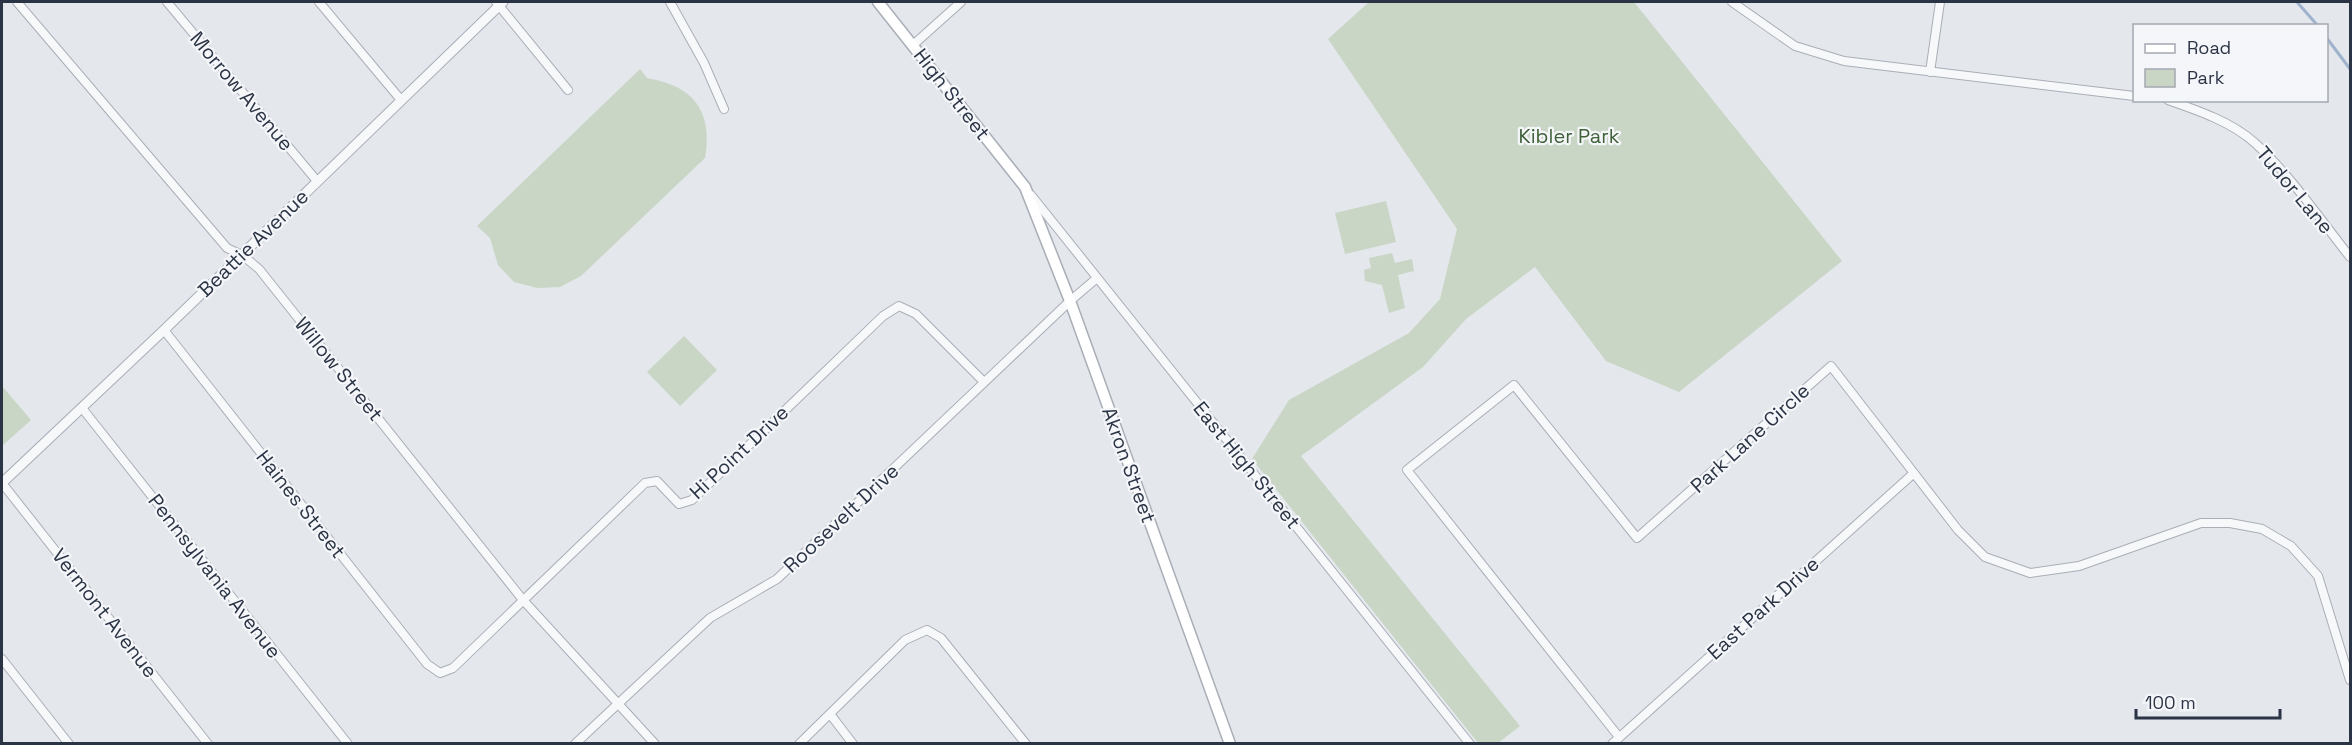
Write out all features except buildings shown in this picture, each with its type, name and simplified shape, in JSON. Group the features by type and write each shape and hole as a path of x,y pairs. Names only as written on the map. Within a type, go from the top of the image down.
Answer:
{"main road":[{"name":"High Street","path":"878,2 1025,187"},
{"name":"Akron Street","path":"1025,187 1070,301 1230,744"}],"street":[{"name":"Willow Street","path":"17,2 227,248 242,255 259,269 523,600 655,744"},
{"name":"Morrow Avenue","path":"167,2 317,181"},
{"path":"319,2 401,100"},
{"path":"670,2 704,63 724,109"},
{"path":"913,45 961,2"},
{"path":"1732,2 1795,46 1844,62 2133,96"},
{"path":"1930,72 1940,2"},
{"name":"Beattie Avenue","path":"2,483 165,330 500,3"},
{"path":"500,3 568,90"},
{"name":"Tudor Lane","path":"2174,102 2207,114 2254,141 2280,169 2350,256"},
{"name":"East High Street","path":"1025,187 1470,744"},
{"name":"Roosevelt Drive","path":"574,744 710,618 777,579 1097,278"},
{"name":"Hi Point Drive","path":"440,673 453,668 645,483 657,481 679,504 692,500 883,316 899,306 916,314 984,382"},
{"name":"Haines Street","path":"165,330 427,664 440,673"},
{"name":"Park Lane Circle","path":"1619,737 1407,470 1514,385 1637,538 1831,366 1958,530 1985,557 2030,573 2079,566 2201,523 2230,523 2262,529 2291,546 2318,576 2350,680"},
{"name":"Pennsylvania Avenue","path":"82,408 348,744"},
{"name":"East Park Drive","path":"1612,744 1914,473"},
{"name":"Vermont Avenue","path":"2,483 208,744"},
{"path":"799,744 905,640 927,630 941,638 1026,744"},
{"path":"2,659 69,744"},
{"path":"830,714 853,744"}],"green space":[{"name":"Kibler Park","path":"1369,2 1634,2 1842,261 1679,392 1606,361 1535,267 1466,319 1423,367 1301,456 1520,726 1498,743 1478,743 1252,459 1289,400 1409,333 1440,299 1457,229 1328,39"},
{"path":"640,69 647,78 677,87 697,103 706,127 705,158 581,276 560,287 537,288 514,282 498,265 490,238 477,226"},
{"path":"1386,201 1396,242 1345,254 1335,213"},
{"path":"1392,253 1395,263 1412,259 1414,271 1398,275 1405,308 1389,313 1382,285 1365,281 1364,270 1371,268 1369,258"},
{"path":"684,336 717,370 680,406 647,372"},
{"path":"2,386 31,420 2,446"}],"waterway":[{"path":"2297,2 2316,24"},
{"path":"2328,40 2350,69"}]}
